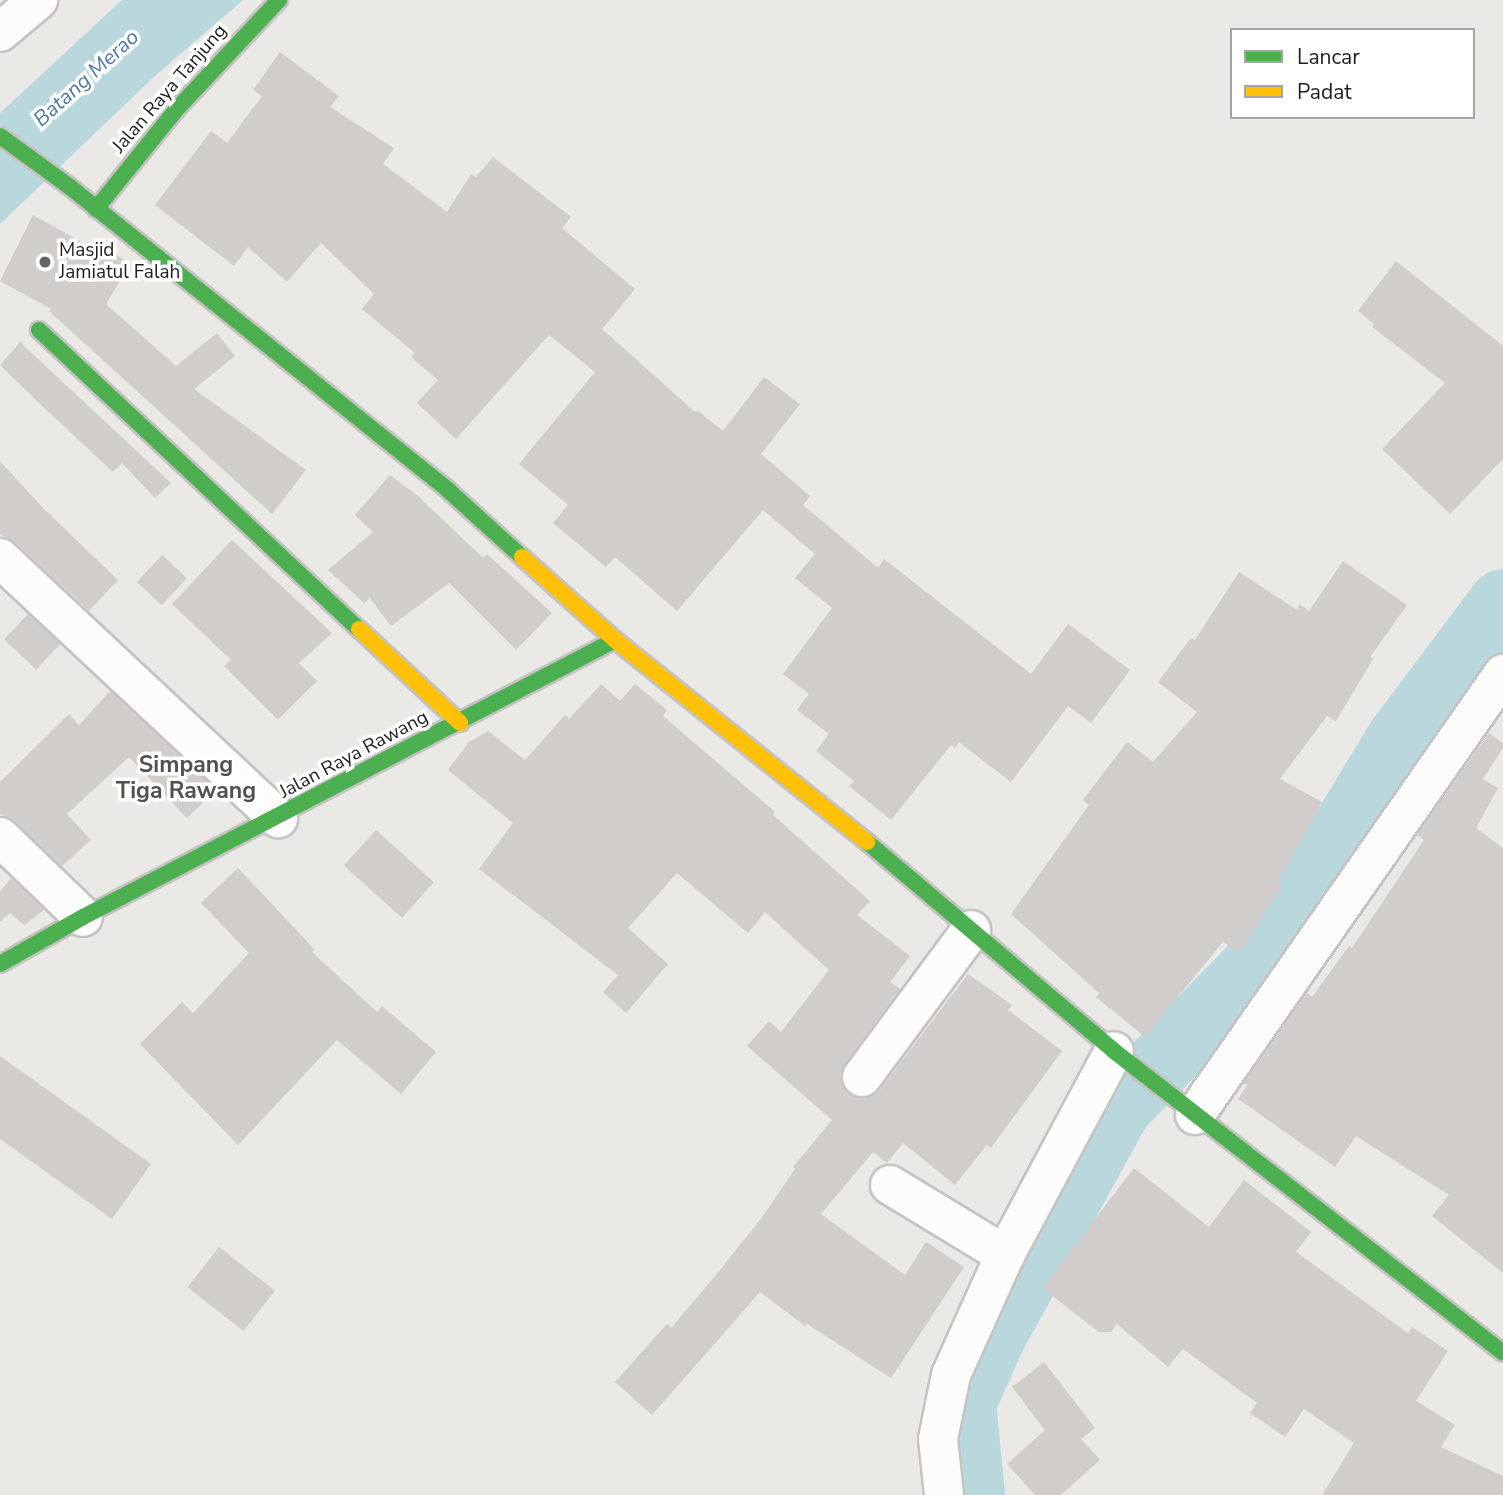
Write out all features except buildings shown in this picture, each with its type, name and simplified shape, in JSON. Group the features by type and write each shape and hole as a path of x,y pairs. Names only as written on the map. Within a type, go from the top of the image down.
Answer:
{"main road":[{"name":"Jalan Raya Tanjung","path":"96,209 176,110 279,0"},
{"path":"0,135 70,187 449,491 615,640 971,930 1122,1057 1503,1353"},
{"path":"39,330 460,723"},
{"name":"Jalan Raya Rawang","path":"0,964 83,917 278,818 615,640"}],"street":[{"path":"0,32 38,0"},
{"path":"0,558 278,818"},
{"path":"1187,1109 1503,674"},
{"path":"0,837 83,917"},
{"path":"862,1077 971,930"},
{"path":"944,1495 938,1438 951,1375 1005,1255 1122,1057"},
{"path":"890,1185 1005,1255"}],"water":[{"name":"Batang Merao","path":"122,0 243,0 156,75 0,224 0,113"}],"waterway":[{"path":"971,1495 962,1403 992,1336 1118,1107 1275,946 1400,740 1503,603"}],"traffic: fast":[{"path":"96,209 176,110 279,0"},
{"path":"0,136 70,187 449,491 522,557"},
{"path":"39,330 359,629"},
{"path":"0,964 83,917 615,640"},
{"path":"867,842 1114,1051 1503,1353"}],"traffic: slow":[{"path":"522,557 615,640 867,842"},
{"path":"359,629 460,723"}],"place":[{"name":"Masjid Jamiatul Falah","path":"45,262"}],"district":[{"name":"Simpang Tiga Rawang","path":"186,778"}]}
